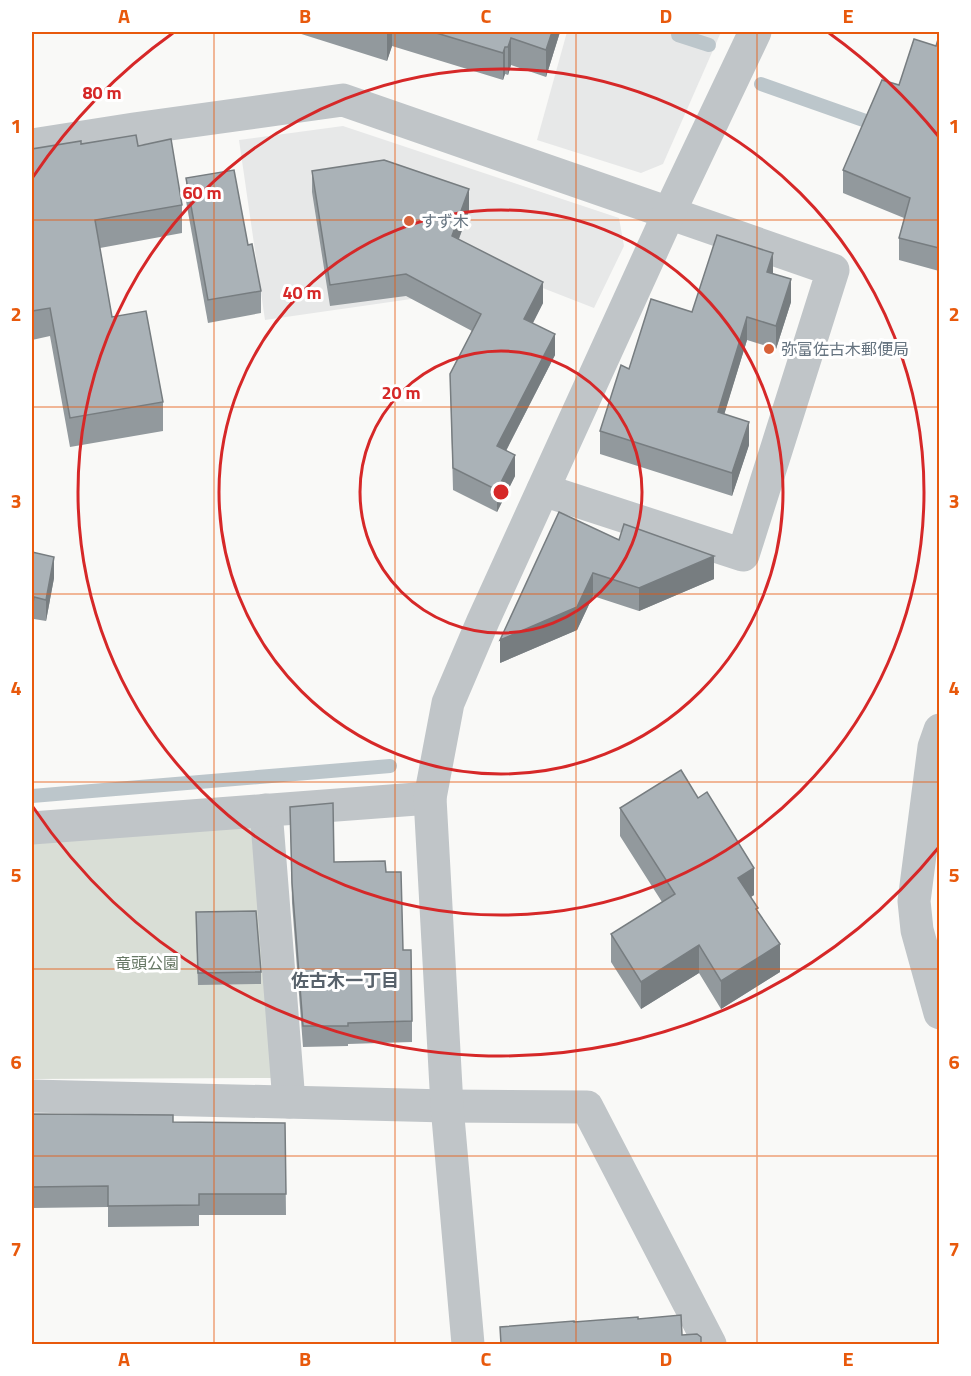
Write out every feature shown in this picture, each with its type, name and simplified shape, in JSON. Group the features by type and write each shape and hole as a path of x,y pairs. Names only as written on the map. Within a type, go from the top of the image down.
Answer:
{"street":[{"path":"468,1344 447,1106 430,798 448,704 483,621 669,213 755,32"},
{"path":"32,145 343,100 833,270 743,555 543,490"},
{"path":"939,730 934,747 914,902 917,930 939,1013"},
{"path":"32,828 430,798"},
{"path":"266,810 290,1102"},
{"path":"32,1096 588,1107 710,1344"}],"shaded area":[{"path":"567,32 721,32 663,164 641,173 537,140"},
{"path":"343,126 619,218 624,246 594,308 461,256 425,297 265,320 239,140"}],"green space":[{"name":"竜頭公園","path":"251,826 275,1078 32,1079 32,844"}],"building":[{"path":"433,32 552,32 546,50 511,38 503,53"},
{"path":"939,36 939,248 899,238 910,198 843,170 882,80 899,85 914,39 936,46"},
{"path":"136,135 138,146 171,139 182,205 95,220 112,317 146,311 163,402 70,418 50,308 32,311 32,149"},
{"path":"384,160 469,189 452,236 543,282 524,319 555,334 497,446 515,455 497,490 453,468 450,374 481,314 406,274 330,285 312,171"},
{"path":"234,170 248,245 252,244 261,291 208,300 186,178"},
{"path":"717,235 773,253 767,272 791,279 776,326 747,317 718,412 749,422 732,473 600,431 621,365 629,369 651,299 692,312"},
{"path":"559,512 619,540 624,524 714,556 639,588 593,573 577,607 500,640"},
{"path":"32,552 54,557 46,600 34,597 32,609"},
{"path":"681,770 698,798 707,792 754,868 738,878 780,944 721,981 699,945 641,982 611,934 675,894 620,808"},
{"path":"333,803 334,862 385,861 386,872 401,872 403,950 411,950 412,1021 348,1023 348,1026 303,1026 292,883 290,807"},
{"path":"256,911 261,972 198,973 196,912"},
{"path":"32,1114 173,1115 173,1122 285,1123 286,1194 199,1194 199,1205 108,1206 108,1186 32,1187"},
{"path":"681,1315 682,1335 697,1334 701,1337 701,1344 501,1344 500,1327"}],"waterway":[{"path":"678,35 709,45"},
{"path":"761,84 880,126"},
{"path":"32,796 390,766"}],"place":[{"name":"すず木","path":"409,221"},
{"name":"弥富佐古木郵便局","path":"769,349"}],"district":[{"name":"佐古木一丁目","path":"345,980"}]}
